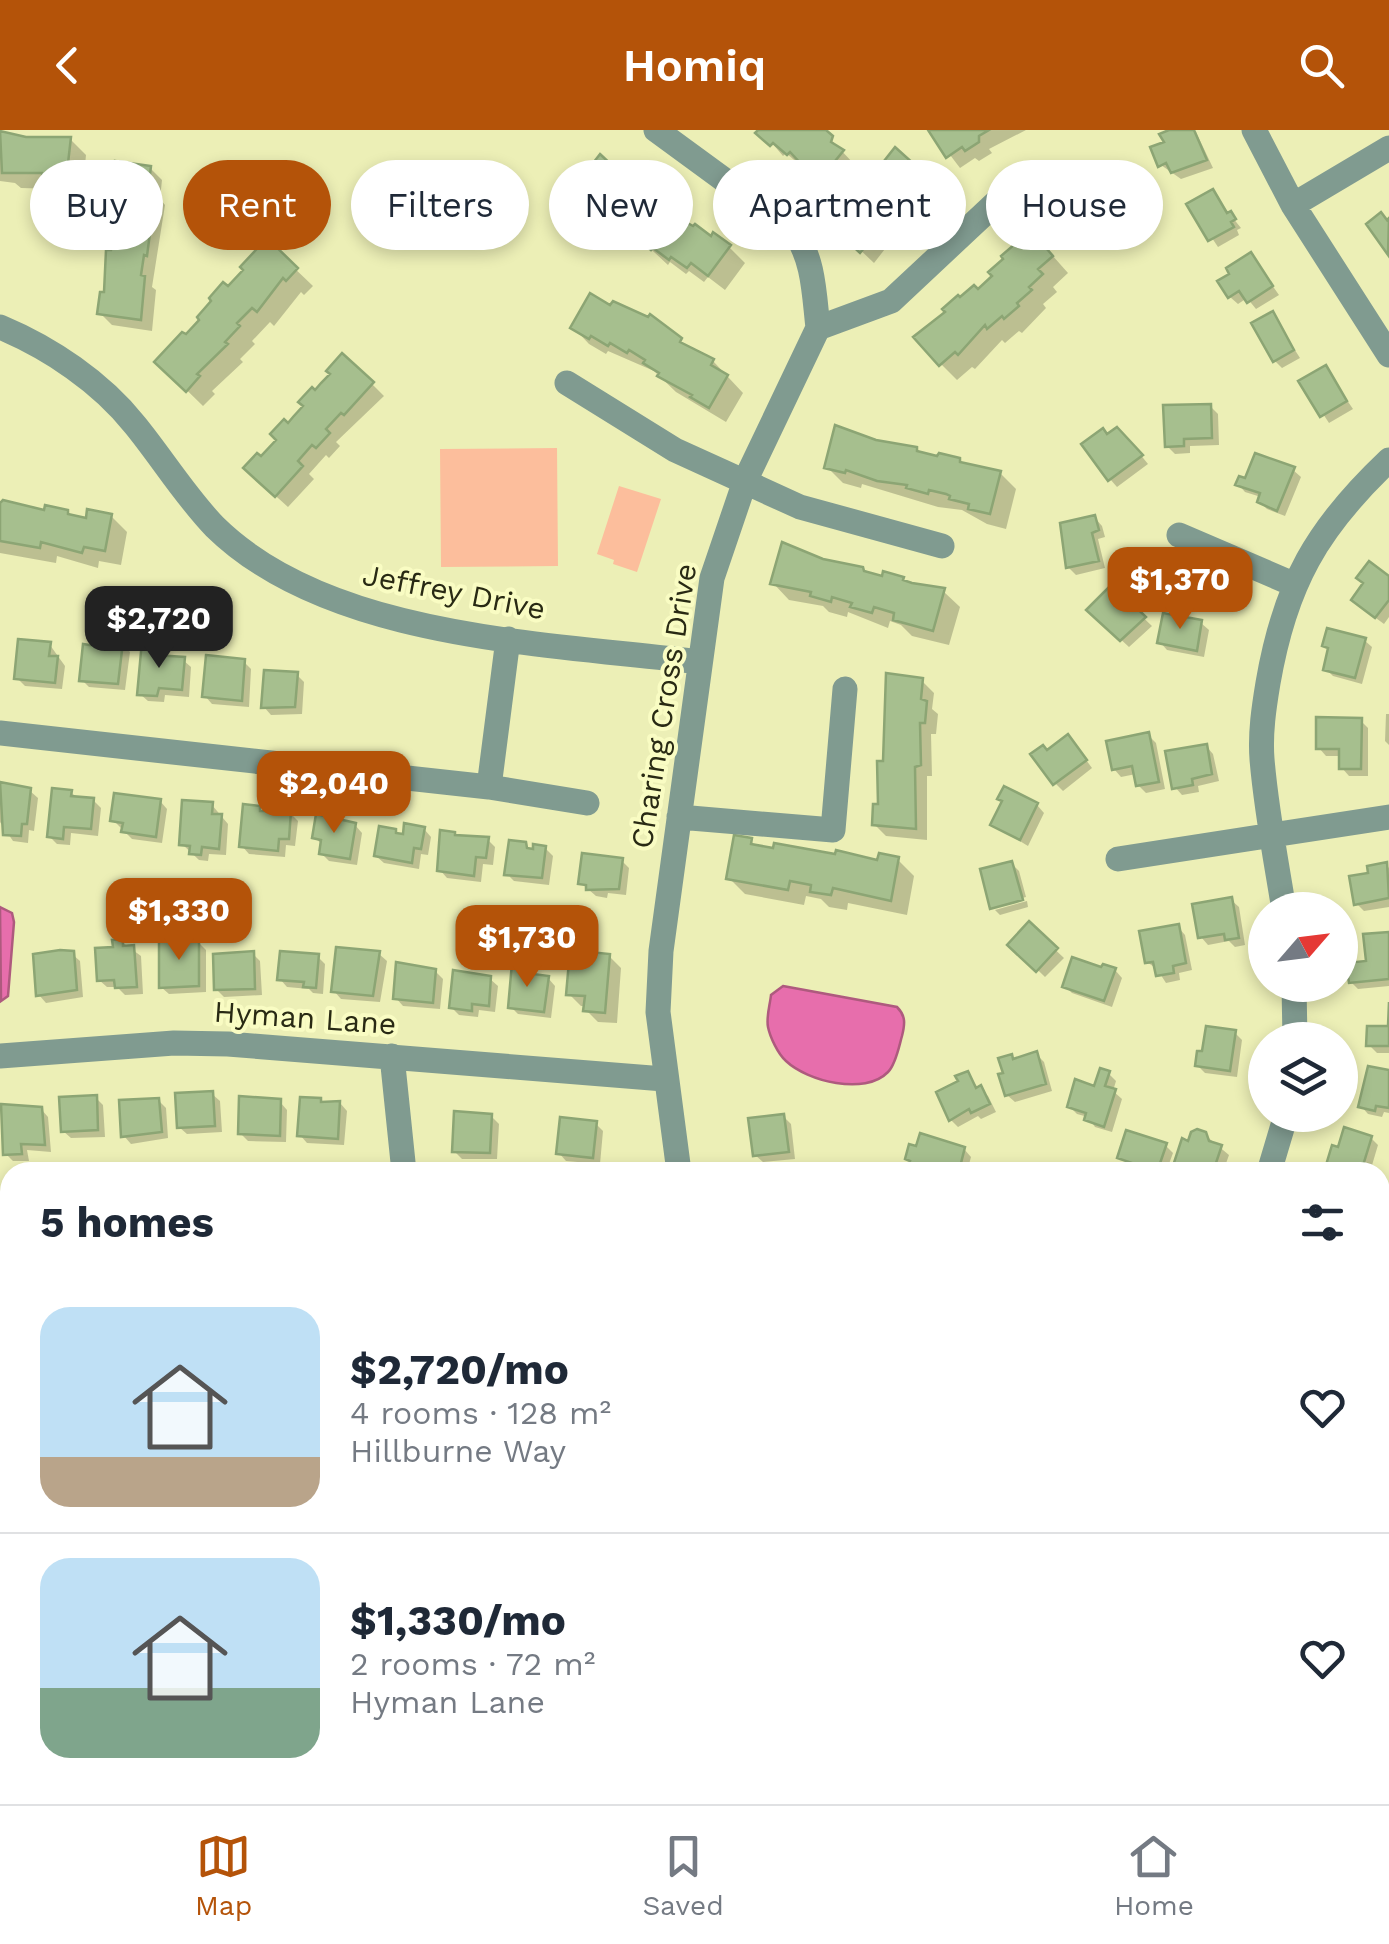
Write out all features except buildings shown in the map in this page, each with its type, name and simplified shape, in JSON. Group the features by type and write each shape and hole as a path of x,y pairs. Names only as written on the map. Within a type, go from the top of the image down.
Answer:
{"street":[{"path":"656,130 794,231 804,245 812,269 818,328 891,300 986,212"},
{"path":"1254,130 1292,206 1389,354"},
{"path":"1292,206 1389,148"},
{"name":"Jeffrey Drive","path":"0,328 51,353 105,394 132,421 216,527 287,579 362,612 508,639 699,662"},
{"name":"Charing Cross Drive","path":"677,1162 658,1012 679,816 712,578 745,481 818,328"},
{"path":"567,384 675,450 800,507 942,546"},
{"path":"1281,892 1262,756 1263,710 1272,658 1293,584 1334,518 1389,460"},
{"path":"1178,535 1293,584"},
{"path":"489,787 508,639"},
{"path":"679,816 833,830 845,688"},
{"path":"0,732 489,787 587,803"},
{"path":"1118,859 1389,817"},
{"name":"Hyman Lane","path":"0,1056 174,1043 259,1045 664,1079"},
{"path":"392,1056 403,1162"},
{"path":"1272,1162 1281,1132"}],"shaded area":[{"path":"557,448 558,566 441,567 440,449"},
{"path":"619,486 661,499 637,572 597,554"},
{"path":"0,907 12,913 14,922 8,996 1,1001"},
{"path":"783,986 897,1007 904,1028 891,1069 878,1079 851,1084 821,1080 795,1068 780,1054 769,1031 771,995"}]}
